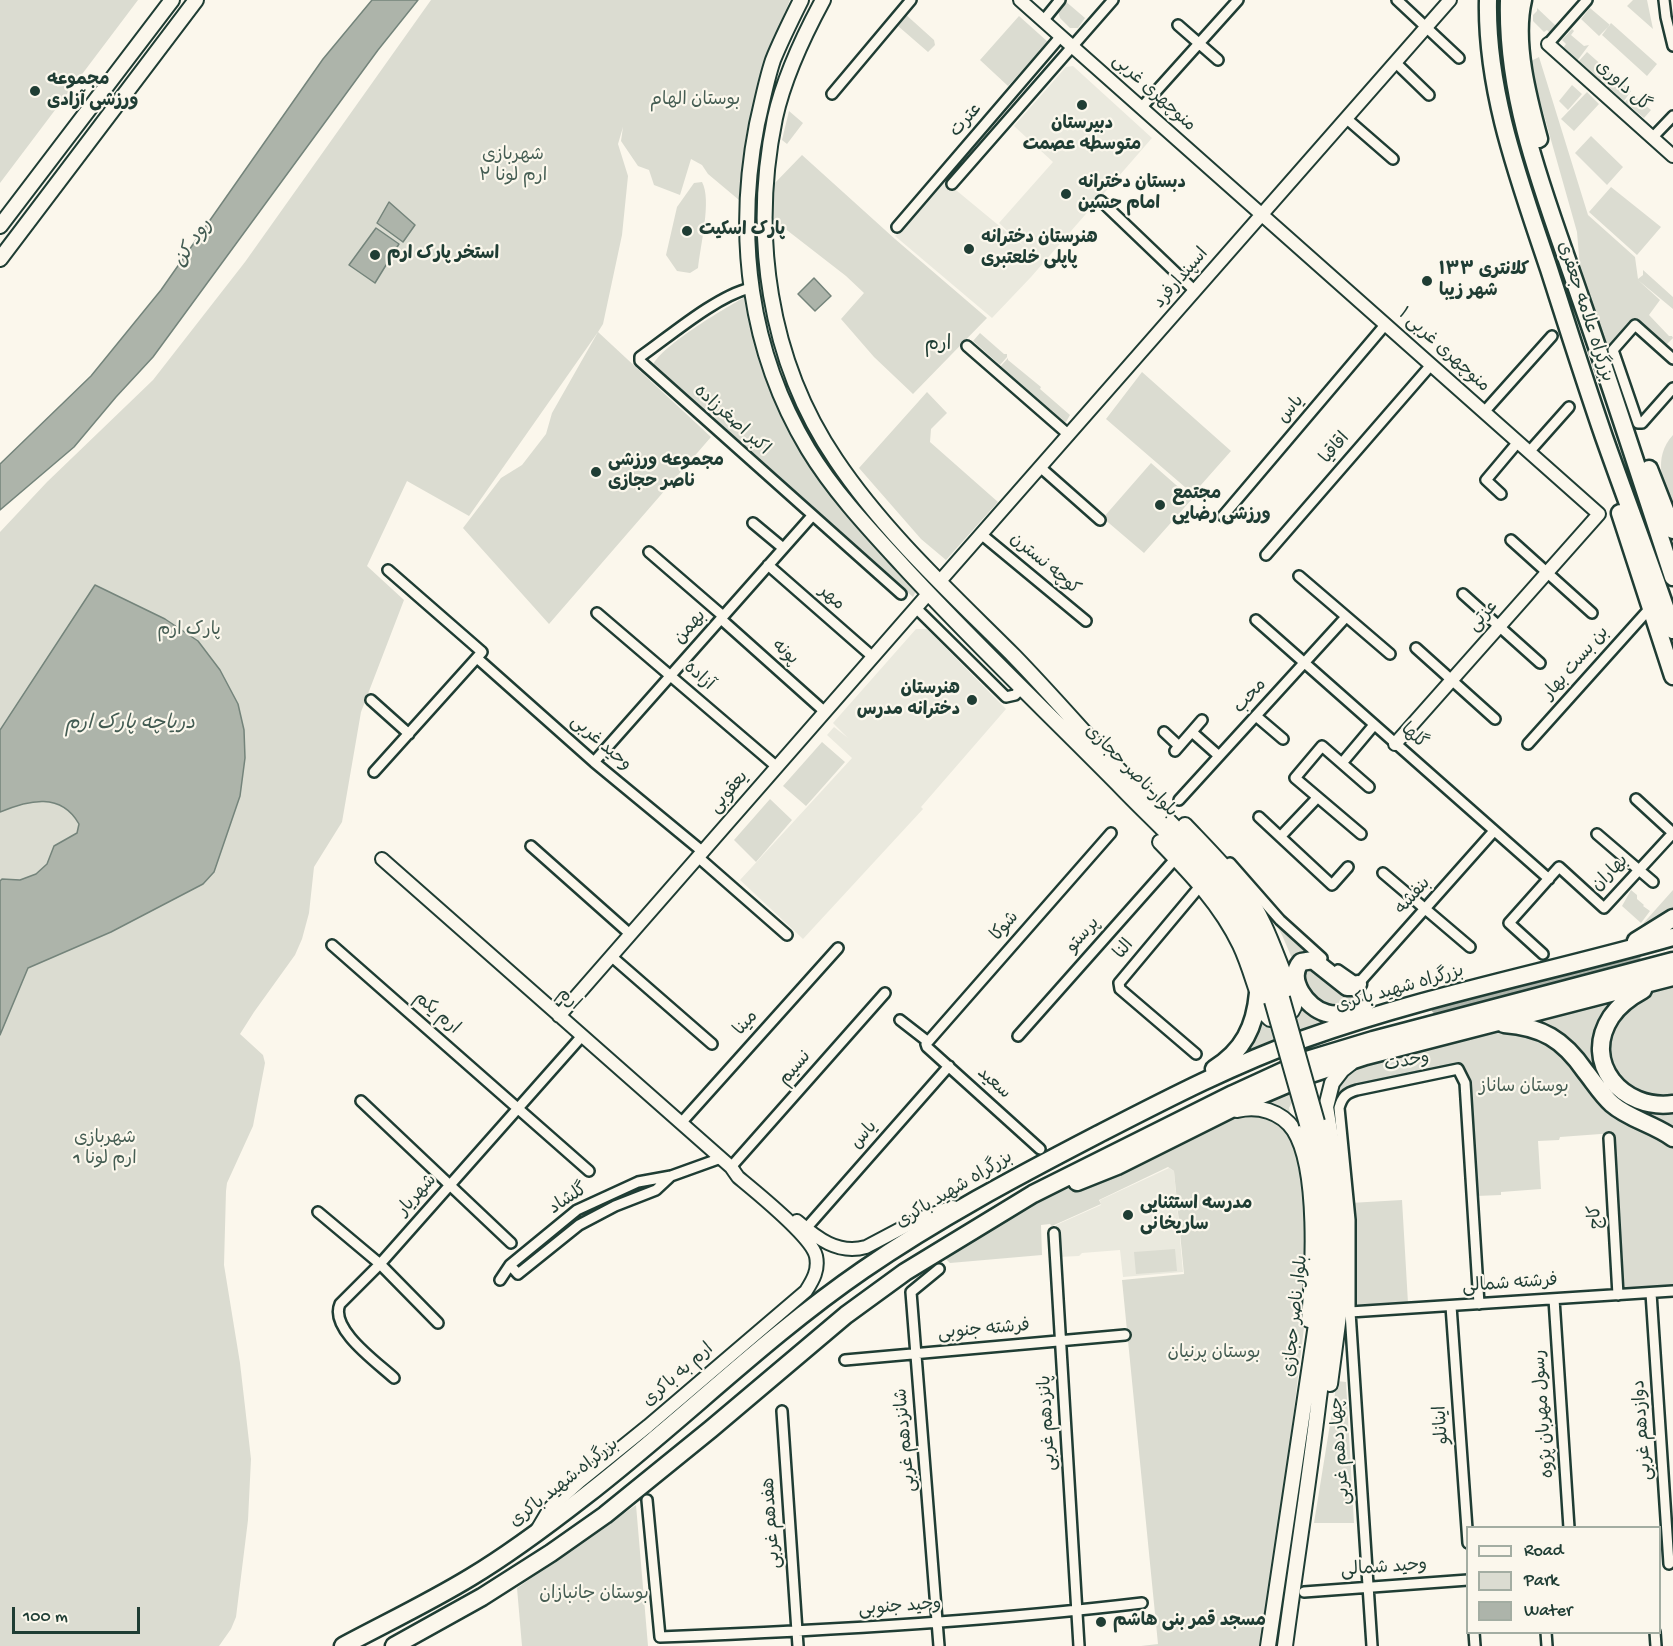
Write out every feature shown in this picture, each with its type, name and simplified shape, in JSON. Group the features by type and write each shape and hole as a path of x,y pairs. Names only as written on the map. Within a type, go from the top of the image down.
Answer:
{"highway":[{"name":"بزرگراه علامه جعفری","path":"1488,0 1488,30 1493,78 1519,179 1604,435 1673,630"},
{"name":"بزرگراه علامه جعفری","path":"1509,0 1510,51 1523,120 1578,291 1632,423 1673,578"},
{"path":"1523,0 1519,14 1524,70 1538,135 1578,291"},
{"path":"1632,423 1673,530"},
{"path":"1604,435 1618,507 1673,676"},
{"path":"1613,954 1673,918"},
{"name":"بزرگراه شهید باکری","path":"343,1646 471,1577 533,1536 588,1495 814,1306 864,1269 980,1197 1182,1091 1302,1040 1415,1003 1673,937"},
{"path":"1182,1091 1224,1063 1239,1048 1254,1020 1282,998 1296,975 1298,964 1305,960 1313,960 1347,987 1358,984"},
{"path":"394,1646 482,1597 596,1521 711,1429 846,1314 905,1272 1033,1194 1233,1094 1307,1060 1373,1040 1673,961"},
{"path":"1033,1194 1065,1187 1117,1166 1223,1113 1311,1074 1366,1056 1666,979"},
{"path":"1666,979 1633,995 1617,1010 1606,1028 1602,1049 1609,1076 1624,1093 1645,1104 1673,1104"},
{"path":"1282,998 1336,1014 1415,1003"},
{"path":"1491,1023 1531,1027 1554,1038 1575,1058 1611,1103 1673,1138"}],"main road":[{"path":"0,226 172,0"},
{"path":"0,259 196,0"},
{"name":"بلوار ناصر حجازی","path":"801,0 773,61 763,94 752,151 747,211 750,288 774,378 790,416 808,449 852,510 928,594 1038,707 1106,772 1218,889 1248,936 1266,980 1282,998"},
{"name":"بلوار ناصر حجازی","path":"823,0 800,46 776,116 765,200 766,261 771,300 784,353 797,388 815,426 830,450 859,492 887,525 1050,692 1225,882 1240,903 1269,960 1317,1121 1326,1161 1330,1198 1332,1286 1311,1465 1285,1646"},
{"path":"1038,707 1101,779 1201,885 1231,927 1250,967 1282,998"},
{"path":"1317,1121 1337,1075 1348,1065 1366,1056"},
{"path":"1294,1462 1313,1261 1309,1185 1293,1114 1297,1102 1303,1099 1315,1100 1320,1104 1317,1121"},
{"path":"1223,1113 1250,1108 1267,1110 1287,1122 1300,1142"},
{"name":"بلوار ناصر حجازی","path":"1268,1646 1322,1284 1321,1199 1316,1163 1317,1121"}],"street":[{"path":"832,94 911,0"},
{"name":"منوچهری غربی","path":"1020,0 1262,215"},
{"path":"1043,21 1060,0"},
{"path":"952,184 1113,0"},
{"path":"1141,108 1238,0"},
{"path":"1397,0 1459,58"},
{"name":"اسپندارفرد","path":"940,581 1450,0"},
{"path":"1548,44 1587,0"},
{"path":"1664,0 1673,46"},
{"path":"1178,25 1218,60"},
{"name":"عترت","path":"897,227 1061,36"},
{"name":"گل داوری","path":"1548,44 1673,156"},
{"path":"1396,63 1429,95"},
{"path":"1652,138 1673,116"},
{"path":"1347,119 1393,159"},
{"path":"1101,201 1195,291"},
{"name":"منوچهری غربی ۱","path":"1262,215 1599,514"},
{"name":"اکبر اصغرزاده","path":"750,288 730,296 704,312 640,359 901,594"},
{"name":"یاس","path":"1223,516 1385,325"},
{"path":"1673,359 1635,325 1614,348 1632,423 1673,388"},
{"path":"1485,412 1552,336"},
{"path":"967,346 1069,435"},
{"name":"اقاقیا","path":"1266,555 1431,365"},
{"path":"1529,452 1569,407"},
{"path":"1501,494 1486,480 1518,442"},
{"path":"1040,467 1100,520"},
{"name":"عزتی","path":"1395,744 1599,514"},
{"name":"بهمن","path":"594,762 812,516"},
{"path":"753,523 783,548"},
{"name":"کوچه نسترن","path":"981,534 1086,621"},
{"path":"1511,540 1592,613"},
{"name":"پونه","path":"650,552 825,712"},
{"name":"مهر","path":"768,565 873,657"},
{"name":"وحید غربی","path":"388,570 594,762 700,854 787,935"},
{"path":"1299,576 1390,654"},
{"name":"یعقوبی","path":"559,1016 928,594"},
{"path":"1463,594 1540,663"},
{"name":"بن بست بهار","path":"1528,744 1651,607"},
{"path":"916,608 1006,697 1015,695 1021,689"},
{"name":"آزاده","path":"597,612 777,767"},
{"name":"محب","path":"1179,800 1346,616"},
{"name":"گلها","path":"1256,620 1494,831 1547,881"},
{"path":"1416,648 1495,719"},
{"path":"374,772 479,655"},
{"path":"371,700 409,734"},
{"path":"1256,716 1283,739"},
{"path":"1164,732 1177,749 1202,720"},
{"path":"1342,764 1374,725"},
{"path":"1192,732 1219,756"},
{"path":"1361,834 1295,778 1322,747 1369,787"},
{"path":"1281,836 1317,798"},
{"path":"1636,799 1673,833"},
{"path":"1259,817 1332,885 1348,867"},
{"name":"بنفشه","path":"1358,984 1494,831"},
{"name":"شوکا","path":"926,1042 1111,833"},
{"name":"بهاران","path":"1547,881 1560,867 1604,908 1673,833"},
{"path":"1597,834 1653,882"},
{"path":"531,846 630,934"},
{"path":"1224,857 1298,938 1358,984"},
{"name":"پرستو","path":"1018,1036 1176,858"},
{"name":"ارم","path":"382,859 803,1231"},
{"path":"1383,873 1470,947"},
{"path":"1543,954 1509,923 1547,881"},
{"name":"النا","path":"1196,1054 1120,989 1119,983 1201,885"},
{"name":"ارم یکم","path":"333,945 590,1171"},
{"name":"مینا","path":"681,1123 838,948"},
{"path":"611,956 712,1044"},
{"name":"نسیم","path":"731,1167 885,993"},
{"name":"سعید","path":"900,1020 1040,1149"},
{"name":"شهریار","path":"394,1378 344,1331 339,1312 340,1304 380,1264 582,1036"},
{"name":"یاس","path":"803,1231 949,1066"},
{"name":"وحدت","path":"1350,1312 1350,1220 1339,1108 1341,1099 1345,1094 1357,1090 1458,1069 1466,1083 1479,1304"},
{"path":"361,1101 511,1243"},
{"name":"کاج","path":"1609,1138 1617,1295"},
{"name":"گلشاد","path":"500,1280 510,1265 577,1210 638,1182 671,1176 721,1158"},
{"name":"گلشاد","path":"510,1265 518,1274 576,1227 615,1206 656,1190 671,1176"},
{"path":"803,1231 830,1246 856,1250 866,1248 919,1219 980,1197"},
{"path":"318,1212 380,1264 438,1323"},
{"path":"568,1218 576,1227"},
{"name":"ارم به باکری","path":"533,1536 550,1508 572,1487 648,1426 806,1291 814,1279 817,1260 803,1231"},
{"name":"پانزدهم غربی","path":"1054,1233 1079,1646"},
{"name":"شانزدهم غربی","path":"939,1269 911,1292 939,1646"},
{"name":"فرشته شمالی","path":"1350,1312 1673,1292"},
{"name":"دوازدهم غربی","path":"1651,1293 1667,1565"},
{"name":"رسول مهربان پژوه","path":"1554,1299 1569,1526"},
{"name":"اینانلو","path":"1451,1306 1466,1528"},
{"name":"چهاردهم غربی","path":"1350,1312 1372,1646"},
{"name":"فرشته جنوبی","path":"845,1360 1125,1335"},
{"name":"هفدهم غربی","path":"782,1411 798,1646"},
{"name":"وحید جنوبی","path":"647,1500 660,1637 797,1632 1076,1611 1142,1603"},
{"name":"وحید شمالی","path":"1304,1592 1466,1580"}],"shaded area":[{"path":"1073,66 1152,138 1031,277 992,318 895,236 945,181 1026,248 999,223 1053,162 1014,126 1066,67"},
{"path":"916,629 927,629 1006,709 921,807 923,809 803,939 740,880 852,758 827,735 834,727 848,738 833,723"},
{"name":"مدرسه استثنایی ساریخانی","path":"1169,1168 1174,1171 1183,1272 1123,1277 1120,1250 1058,1257 1056,1225 1101,1205 1100,1200"}],"green space":[{"name":"مجموعه ورزشی آزادی","path":"0,0 138,0 0,183"},
{"name":"پارک ارم","path":"431,0 790,0 767,58 754,102 746,137 739,200 708,174 702,165 691,159 680,195 654,185 649,170 638,166 621,141 623,127 618,144 628,176 622,235 603,324 469,516 407,481 367,566 404,600 361,712 342,822 314,867 309,913 302,939 295,955 240,1034 263,1055 265,1063 253,1126 227,1183 226,1191 224,1265 240,1363 251,1459 248,1520 236,1617 231,1629 219,1646 0,1646 0,532 47,482 153,380 245,262"},
{"path":"1064,0 1085,18 1078,28 1070,28 1060,18 1058,11 1065,3"},
{"path":"1633,0 1647,0 1653,29 1627,6"},
{"path":"1537,8 1555,25 1556,27 1550,33 1547,30 1544,32 1533,21"},
{"path":"1590,8 1610,25 1599,36 1581,19"},
{"path":"904,13 934,40 935,45 928,52 898,26 904,18"},
{"path":"1019,16 1048,42 1008,86 980,60"},
{"path":"1611,23 1657,64 1647,76 1602,35"},
{"path":"1572,29 1574,31 1571,35 1584,46 1589,45 1577,61 1563,48 1566,44 1562,40"},
{"path":"1587,52 1631,91 1624,101 1579,61"},
{"path":"1539,57 1588,215 1635,257 1638,279 1643,275 1643,270 1673,297 1673,309 1638,280 1660,300 1649,315 1673,338 1664,347 1634,320 1605,354 1581,280 1577,232 1529,62"},
{"path":"1572,85 1582,94 1568,110 1559,101"},
{"path":"1587,92 1599,104 1574,131 1561,119"},
{"path":"1632,94 1651,110 1644,118 1625,102"},
{"path":"789,111 803,123 787,144 782,140"},
{"path":"1591,136 1623,167 1607,185 1575,153"},
{"path":"802,155 987,318 913,394 874,357 841,319 864,293 846,276 770,217 772,186"},
{"name":"پارک اسکیت","path":"702,182 705,190 706,211 698,268 690,273 677,271 666,255 677,207 694,183"},
{"path":"1611,187 1661,227 1637,255 1589,212"},
{"path":"745,297 768,383 782,413 823,482 850,518 916,591 913,597 652,368 665,350 678,340"},
{"name":"مجموعه ورزشی ناصر حجازی","path":"598,332 711,437 549,624 463,528 501,478 522,465 546,434 552,413"},
{"path":"980,333 1004,354 1007,354 1000,365 973,341"},
{"path":"1008,358 1070,415 1066,422 1000,367"},
{"path":"1142,372 1231,451 1193,494 1106,419"},
{"path":"927,392 947,413 931,429 930,442 998,502 946,560 921,539 859,468"},
{"path":"1673,435 1673,510 1663,481 1661,462 1667,444"},
{"path":"1151,463 1192,499 1144,553 1103,518"},
{"path":"822,742 845,762 806,806 783,786"},
{"path":"770,799 792,820 756,862 734,840"},
{"path":"1631,890 1643,906 1650,911 1641,923 1622,906"},
{"path":"1673,890 1673,909 1650,927 1624,940 1628,933 1640,927"},
{"path":"1272,917 1312,954 1294,963"},
{"path":"1303,964 1339,985 1364,1007 1346,1011 1308,999 1301,965"},
{"path":"1673,981 1673,1100 1643,1099 1610,1069 1608,1028 1649,989"},
{"path":"1639,989 1614,1006 1606,1077 1673,1107 1673,1134 1629,1111 1584,1064 1521,1023"},
{"path":"1302,1001 1343,1017 1296,1034 1291,1014"},
{"path":"1258,1013 1272,1024 1280,1041 1232,1059"},
{"name":"بوستان ساناز","path":"1491,1028 1550,1040 1598,1094 1673,1142 1673,1287 1620,1291 1614,1133 1538,1141 1541,1189 1476,1196 1470,1092 1465,1072 1347,1089 1337,1098 1339,1137 1331,1107 1336,1088 1348,1068"},
{"path":"1292,1085 1295,1097 1289,1108 1293,1125 1251,1105"},
{"name":"بوستان پرنیان","path":"1262,1112 1292,1133 1307,1194 1305,1319 1290,1443 1260,1646 1141,1646 1158,1644 1122,1280 1184,1274 1174,1171 1168,1167 1099,1200 1101,1204 1052,1226 1050,1224 1041,1225 1042,1255 950,1263 944,1257 1047,1197 1118,1169 1227,1115"},
{"path":"1402,1200 1408,1303 1351,1305 1350,1203"},
{"path":"1175,1249 1177,1271 1136,1274 1134,1252"},
{"path":"1337,1381 1346,1382 1354,1523 1314,1523"},
{"name":"بوستان جانبازان","path":"636,1505 648,1646 522,1646 517,1588"}],"water":[{"name":"رود کن","path":"372,0 418,0 378,50 153,357 74,447 0,510 0,464 91,376 161,290 323,59"},
{"path":"389,202 415,225 403,242 377,223"},
{"name":"استخر پارک ارم","path":"376,228 399,244 375,283 349,265"},
{"path":"814,278 831,296 815,311 798,294"},
{"name":"دریاچه پارک ارم","path":"95,585 165,619 198,641 220,670 238,704 244,730 245,758 240,796 214,872 203,884 111,932 28,968 0,1035 0,881 2,879 20,880 36,874 47,864 54,846 77,833 79,824 72,814 54,803 33,802 0,812 0,730"}],"waterway":[{"path":"1438,1007 1633,957"}],"place":[{"name":"مجموعه ورزشی آزادی","path":"35,91"},
{"name":"دبیرستان متوسطه عصمت","path":"1082,105"},
{"name":"دبستان دخترانه امام حسین","path":"1066,194"},
{"name":"پارک اسکیت","path":"687,231"},
{"name":"هنرستان دخترانه پاپلی خلعتبری","path":"969,249"},
{"name":"استخر پارک ارم","path":"375,255"},
{"name":"کلانتری ۱۳۳ شهر زیبا","path":"1427,281"},
{"name":"مجموعه ورزشی ناصر حجازی","path":"596,472"},
{"name":"مجتمع ورزشی رضایی","path":"1160,505"},
{"name":"هنرستان دخترانه مدرس","path":"972,700"},
{"name":"مدرسه استثنایی ساریخانی","path":"1128,1215"},
{"name":"مسجد قمر بنی هاشم","path":"1101,1622"}],"district":[{"name":"ارم","path":"938,346"}],"park label":[{"name":"بوستان الهام","path":"695,101"},
{"name":"شهربازی ارم لونا ۲","path":"513,166"},
{"name":"شهربازی ارم لونا 1","path":"105,1149"}]}
